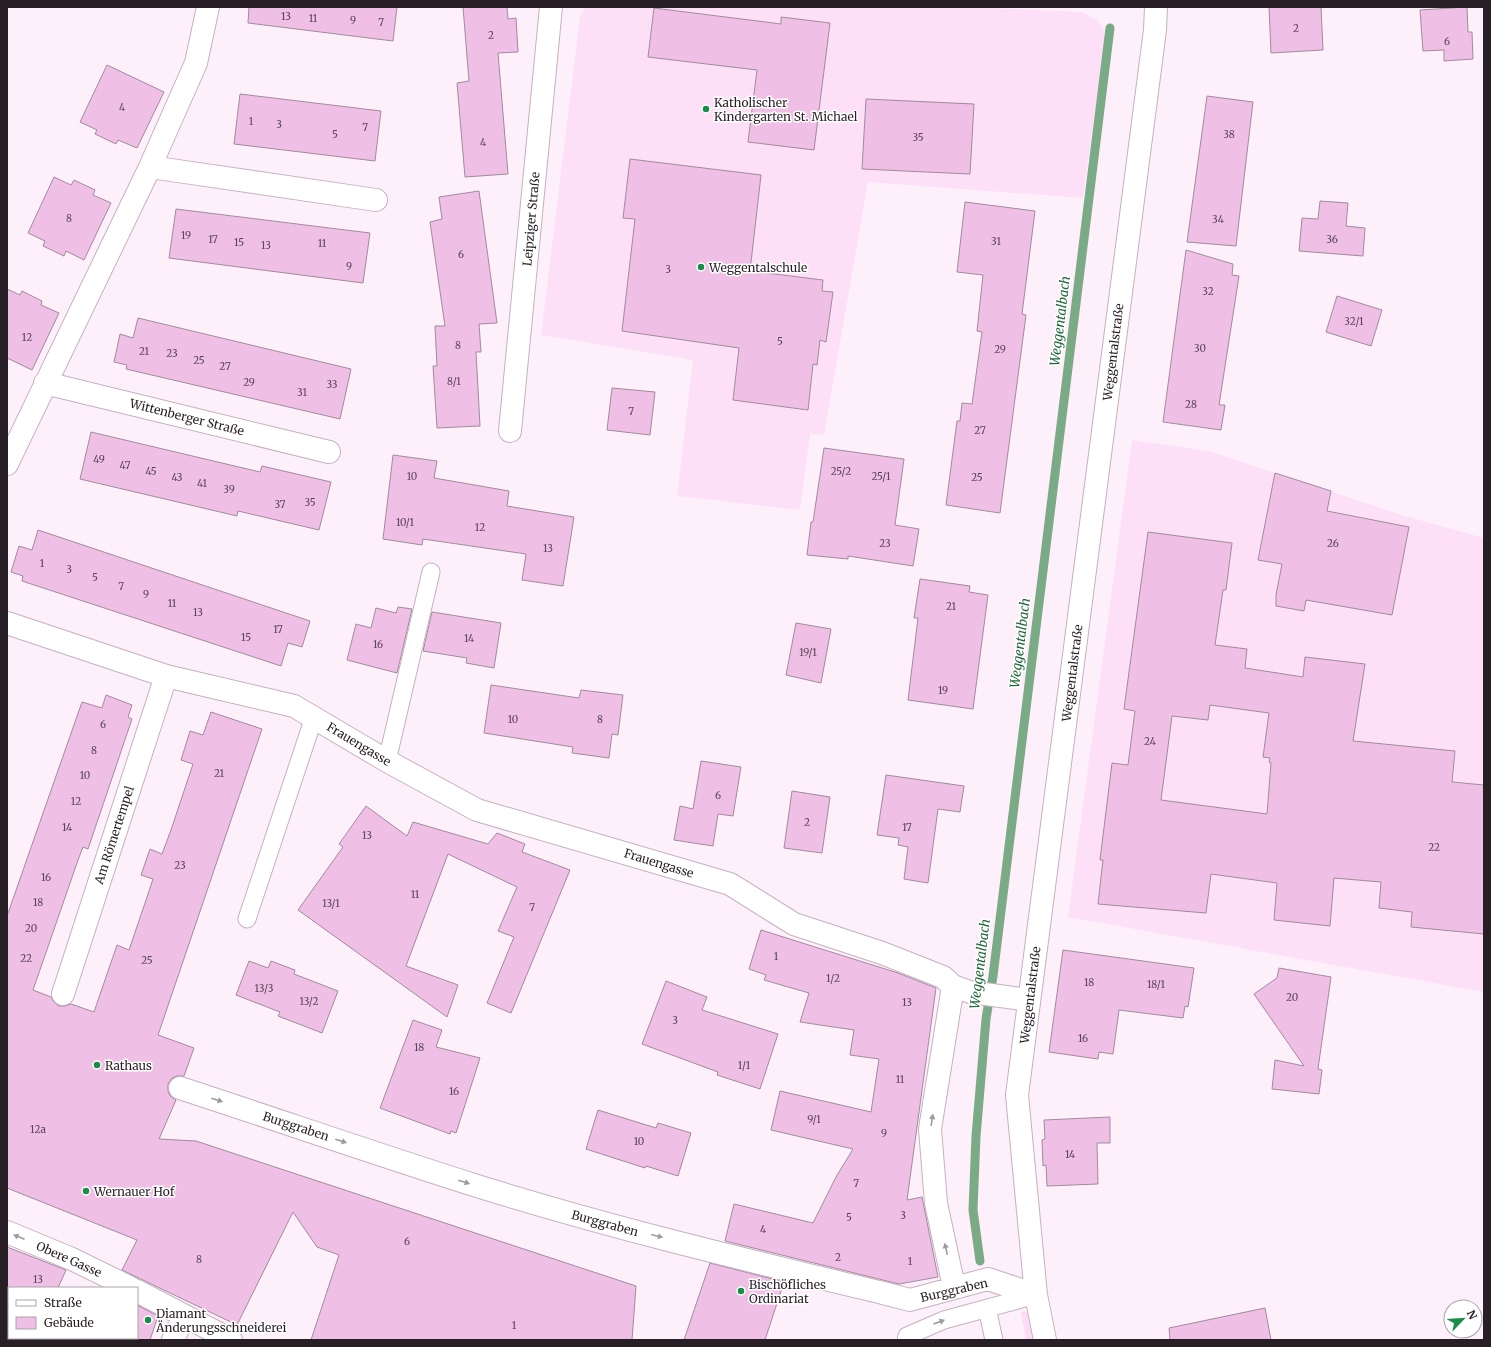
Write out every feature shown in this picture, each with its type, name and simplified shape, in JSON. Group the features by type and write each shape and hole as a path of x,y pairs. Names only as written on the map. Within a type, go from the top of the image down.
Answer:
{"street":[{"path":"7,464 150,167 196,63 208,7"},
{"name":"Leipziger Straße","path":"510,431 551,7"},
{"name":"Weggentalstraße","path":"1045,1340 1036,1294 1017,1095 1018,999 1156,30 1156,7"},
{"path":"150,167 376,200"},
{"name":"Wittenberger Straße","path":"45,383 329,452"},
{"path":"7,623 166,676"},
{"name":"Frauengasse","path":"166,676 294,706 387,761 477,810 730,884 794,924 882,953 942,977 961,989 1018,999"},
{"name":"Am Römertempel","path":"63,994 166,676"},
{"path":"954,1287 936,1203 930,1129 961,989"},
{"name":"Burggraben","path":"180,1088 474,1185 642,1233 910,1300 988,1279 1036,1294"},
{"name":"Obere Gasse","path":"7,1232 72,1259 129,1287"},
{"path":"138,1292 232,1340"},
{"path":"173,1340 184,1316"}],"lane":[{"path":"387,761 431,572"},
{"path":"247,919 314,717"},
{"path":"906,1340 907,1336 924,1327 1036,1294"},
{"path":"988,1308 994,1340"}],"shaded area":[{"name":"Weggentalschule","path":"585,7 969,7 1083,12 1098,21 1104,30 1105,39 1083,198 868,182 824,435 810,434 800,510 677,496 693,360 541,335 580,17"},
{"path":"1132,440 1209,451 1405,516 1484,538 1484,992 1068,917"},
{"path":"1028,1311 1033,1340 1026,1340 1021,1312"}],"building":[{"path":"249,7 397,7 393,41 248,23"},
{"path":"463,7 507,7 508,19 516,18 518,52 498,53 508,174 465,177 457,83 469,81"},
{"path":"1269,7 1321,7 1323,50 1271,53"},
{"path":"1467,7 1468,32 1472,32 1473,59 1444,61 1444,50 1423,51 1420,10"},
{"path":"654,8 781,24 781,17 830,23 814,150 748,142 757,70 648,57"},
{"path":"107,65 164,92 137,148 118,140 116,144 95,134 97,130 80,122"},
{"path":"240,94 381,111 375,161 234,144"},
{"path":"1207,96 1253,102 1236,246 1187,242"},
{"path":"866,99 974,104 970,174 862,169"},
{"path":"630,159 761,175 750,271 823,280 822,291 833,292 826,342 820,340 817,365 813,364 808,410 733,400 739,348 622,331 635,219 623,218"},
{"path":"54,177 71,185 74,180 95,190 93,195 111,203 84,260 66,251 64,256 43,246 45,241 28,233"},
{"path":"479,191 497,323 479,324 481,352 476,352 480,426 437,428 433,366 437,366 435,326 445,326 430,222 442,219 439,197"},
{"path":"1320,201 1348,203 1346,226 1365,228 1363,256 1299,251 1302,218 1318,219"},
{"path":"965,202 1035,211 1022,314 1026,315 1000,513 946,505 957,421 960,421 962,403 972,404 982,332 977,331 983,275 957,272"},
{"path":"176,209 370,233 363,283 169,258"},
{"path":"1186,250 1233,264 1232,275 1239,276 1219,405 1225,405 1221,430 1163,422"},
{"path":"7,289 20,295 22,291 42,301 41,305 59,313 32,370 7,358"},
{"path":"1337,296 1382,310 1371,346 1326,332"},
{"path":"138,318 351,369 340,419 126,369 127,365 114,362 120,334 133,338"},
{"path":"612,388 655,392 650,435 607,430"},
{"path":"91,432 260,472 262,466 331,482 319,530 238,511 237,516 80,479"},
{"path":"824,448 904,459 895,525 919,529 913,566 848,556 848,559 807,555 811,522 813,522"},
{"path":"393,455 437,461 434,478 509,491 507,506 574,517 563,586 522,580 526,554 423,539 422,545 383,539"},
{"path":"1275,473 1331,491 1327,511 1409,527 1392,615 1306,600 1304,611 1276,606 1276,595 1282,564 1258,560"},
{"path":"38,530 310,621 302,647 288,643 281,666 22,581 23,576 11,572 19,546 32,550"},
{"path":"1148,532 1232,543 1226,590 1223,590 1215,645 1247,649 1245,668 1303,677 1305,657 1365,664 1353,741 1455,751 1452,782 1484,785 1484,934 1411,927 1412,912 1379,908 1381,882 1334,878 1330,926 1274,920 1277,883 1211,874 1206,913 1098,904 1103,860 1100,860 1112,763 1128,765 1135,711 1124,709","holes":["1210,705 1269,713 1263,757 1270,758 1269,762 1271,763 1267,814 1161,800 1172,716 1208,720"]},
{"path":"920,579 970,586 969,592 988,595 973,709 908,700 918,618 914,618"},
{"path":"398,607 412,609 397,673 347,660 356,624 371,628 376,608 396,613"},
{"path":"432,612 501,623 494,668 466,663 467,658 423,651"},
{"path":"796,623 831,629 821,683 786,675"},
{"path":"491,685 579,698 581,690 623,695 618,735 612,734 609,758 572,753 573,747 484,733"},
{"path":"106,695 132,705 128,717 132,719 88,849 83,847 33,990 51,997 59,1006 71,1004 94,1012 117,945 129,950 153,879 141,875 150,849 162,854 171,830 193,764 181,760 190,731 203,735 211,712 262,729 158,1035 194,1048 184,1076 172,1078 168,1084 170,1096 176,1100 159,1139 196,1141 636,1286 632,1340 311,1340 339,1255 317,1247 293,1212 237,1325 122,1270 137,1240 7,1188 7,916 82,702 102,708"},
{"path":"701,761 741,767 733,816 718,814 713,846 674,840 680,806 693,809"},
{"path":"886,775 964,786 960,812 938,809 928,883 904,879 908,847 898,845 899,838 877,835"},
{"path":"792,791 830,797 822,853 784,848"},
{"path":"366,806 407,836 413,822 488,844 497,833 525,844 522,852 570,870 511,1013 487,1003 514,937 498,931 517,887 448,854 406,966 458,985 447,1017 298,910 343,847 339,844"},
{"path":"761,930 898,973 936,988 907,1200 922,1197 938,1277 899,1284 725,1241 734,1204 813,1223 836,1177 853,1149 771,1130 780,1091 871,1112 879,1059 850,1055 854,1030 800,1022 809,993 764,980 766,975 749,969"},
{"path":"1063,950 1194,968 1188,1007 1185,1006 1183,1018 1119,1010 1113,1054 1099,1052 1098,1059 1049,1052"},
{"path":"249,961 268,968 271,961 295,970 294,974 338,991 322,1033 278,1016 280,1012 236,995"},
{"path":"1279,968 1331,977 1318,1069 1322,1070 1319,1094 1272,1089 1275,1060 1304,1066 1254,994 1277,978"},
{"path":"666,981 707,997 702,1010 778,1034 760,1089 717,1075 718,1072 642,1044"},
{"path":"413,1020 442,1030 436,1047 480,1058 456,1133 451,1131 450,1134 380,1108"},
{"path":"598,1110 656,1128 658,1123 691,1133 678,1176 646,1166 645,1168 586,1149"},
{"path":"1110,1117 1110,1143 1097,1143 1098,1184 1047,1186 1046,1165 1043,1166 1042,1140 1045,1139 1044,1120"},
{"path":"7,1247 66,1270 58,1287 7,1288"},
{"name":"Bischöfliches Ordinariat","path":"710,1263 784,1282 765,1340 684,1340"},
{"path":"138,1306 158,1316 150,1340 137,1340"},
{"path":"1265,1308 1271,1340 1170,1340 1169,1328"}],"waterway":[{"name":"Weggentalbach","path":"980,1261 973,1210 976,1136 986,1019 993,976 1110,28"}],"place":[{"name":"Katholischer Kindergarten St. Michael","path":"706,109"},
{"name":"Weggentalschule","path":"701,267"},
{"name":"Rathaus","path":"97,1065"},
{"name":"Wernauer Hof","path":"86,1191"},
{"name":"Bischöfliches Ordinariat","path":"741,1291"},
{"name":"Diamant Änderungsschneiderei","path":"148,1320"}]}
